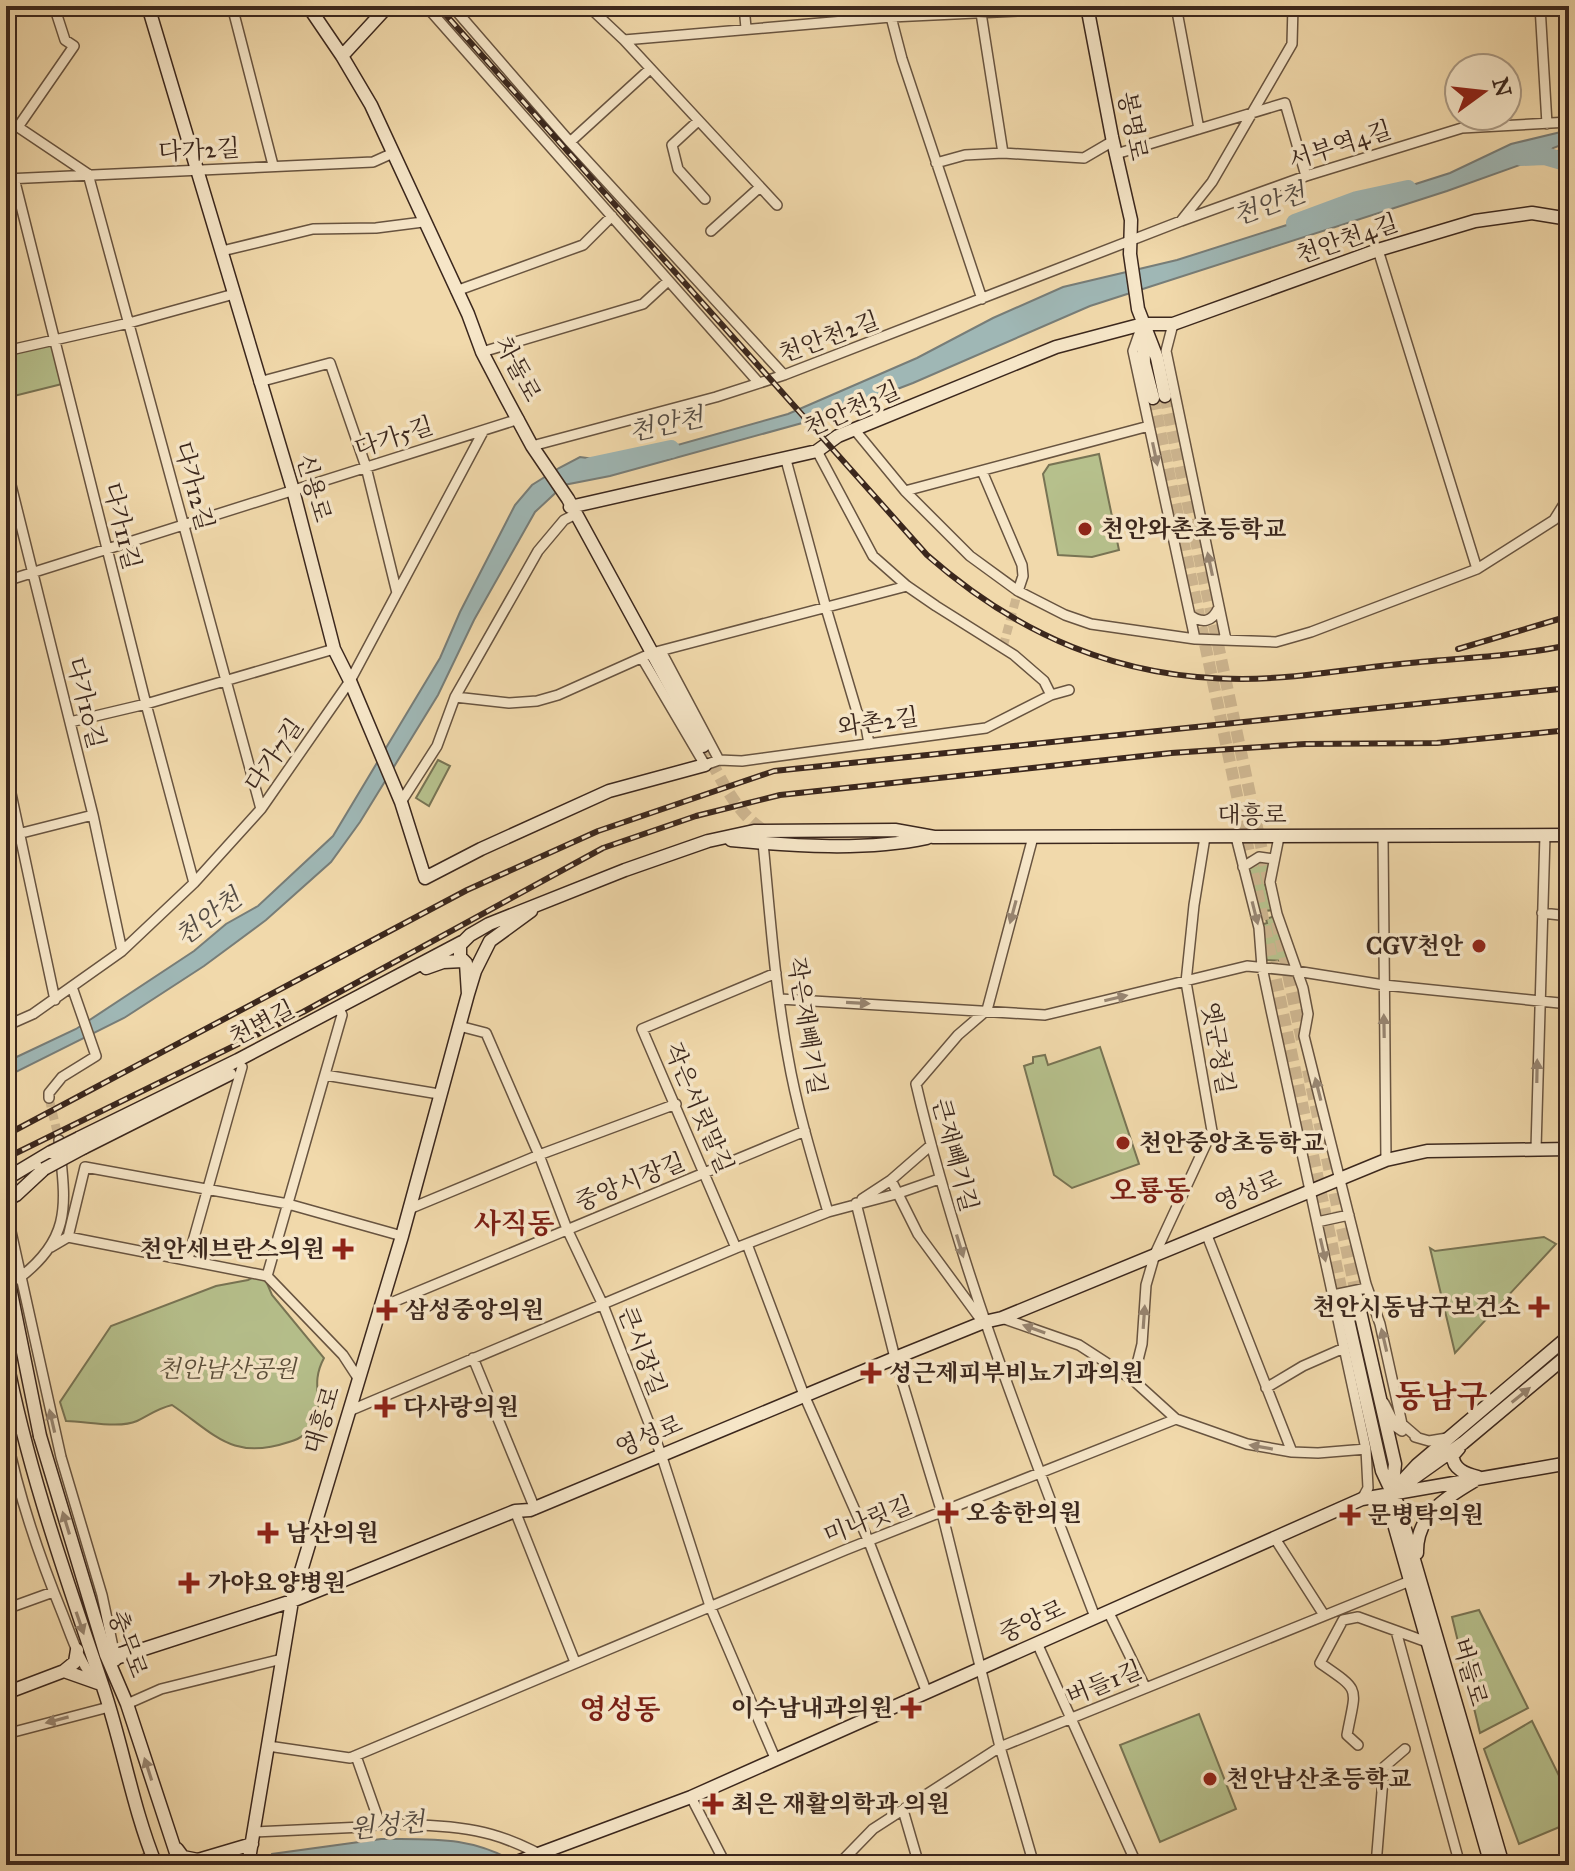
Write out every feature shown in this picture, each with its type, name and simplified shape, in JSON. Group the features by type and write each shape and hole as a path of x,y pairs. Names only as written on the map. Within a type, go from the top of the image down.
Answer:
{"street":[{"path":"54,6 65,40 74,46 18,127 88,174"},
{"name":"신용로","path":"148,6 293,490 334,649 401,802 425,878 609,791 705,765"},
{"path":"232,6 273,165"},
{"name":"차돌로","path":"308,6 371,105 482,352 532,446 571,507 703,746"},
{"path":"342,56 388,6"},
{"path":"426,6 759,383"},
{"path":"452,6 570,142 784,375"},
{"path":"588,6 624,40 777,205"},
{"path":"744,6 746,28"},
{"path":"891,6 891,17 936,163 982,299"},
{"path":"624,40 891,17 1121,6"},
{"path":"1176,6 1199,129"},
{"path":"1181,221 1212,182 1292,44 1293,6"},
{"path":"1540,6 1547,124"},
{"name":"봉명로","path":"1088,7 1114,148 1131,220 1130,254 1138,309 1157,358 1159,397"},
{"path":"981,13 1003,153"},
{"path":"570,142 650,69"},
{"path":"936,163 965,155 1003,153 1084,158 1285,103 1306,176"},
{"path":"698,121 672,145 678,169 705,199"},
{"name":"서부역4길","path":"1131,240 1306,176 1462,128 1569,122"},
{"name":"다가2길","path":"10,178 373,162 393,153"},
{"name":"다가12길","path":"88,174 261,809"},
{"name":"다가11길","path":"10,178 194,883"},
{"path":"711,231 760,187"},
{"name":"천안천4길","path":"1143,324 1173,324 1378,250 1475,221 1532,213 1569,219"},
{"path":"456,291 583,245 612,216"},
{"path":"222,251 313,229 376,228 423,222"},
{"name":"천안천2길","path":"532,446 784,375 1131,240"},
{"path":"1378,250 1477,569"},
{"path":"482,352 643,304 668,281"},
{"path":"6,351 129,323 234,294"},
{"path":"1143,324 1133,351 1195,639"},
{"name":"천안천3길","path":"571,507 817,451 854,429 1048,351 1143,324"},
{"path":"1173,324 1166,351 1226,640"},
{"path":"259,382 330,363 366,467 397,593"},
{"name":"다가5길","path":"6,581 519,419"},
{"path":"905,491 1149,426"},
{"path":"854,429 905,491 970,556 1018,591 1065,615 1091,624 1195,639 1286,640 1477,569 1554,520 1569,496"},
{"name":"다가7길","path":"6,1026 74,990 122,951 194,883 261,809 350,681 484,430"},
{"path":"817,451 873,556 907,586 1014,655 1044,681 1051,695"},
{"path":"786,460 826,608 857,712 865,721 869,744"},
{"name":"다가10길","path":"6,465 93,815 122,951"},
{"path":"982,471 1022,565 1023,576 1018,591"},
{"path":"401,802 437,746 455,697 538,551 571,507"},
{"path":"455,697 509,703 537,701 652,654 907,586"},
{"path":"1190,615 1200,622 1208,621 1219,607"},
{"path":"70,722 146,704 334,649"},
{"path":"652,654 719,760"},
{"path":"652,654 705,765"},
{"name":"와촌2길","path":"705,765 719,760 742,761 986,728 1051,695 1069,690"},
{"path":"6,770 55,1000"},
{"path":"6,837 93,815"},
{"name":"대흥로","path":"549,901 708,841 754,831 895,830 934,837 1569,835"},
{"path":"1536,1149 1545,835"},
{"path":"786,837 934,837"},
{"name":"대흥로","path":"720,839 763,843 901,844 934,837"},
{"path":"987,1010 1033,837"},
{"name":"옛군청길","path":"1133,1380 1142,1344 1146,1285 1155,1254 1212,1131 1186,982 1205,837"},
{"path":"1236,837 1259,928 1262,967 1309,1190 1342,1297 1396,1427 1407,1435 1429,1441 1457,1440"},
{"path":"1279,837 1270,882 1308,1014 1304,1036 1367,1286 1380,1324 1402,1424 1417,1437"},
{"path":"1383,837 1386,1160"},
{"name":"작은재빼기길","path":"763,843 788,1060 828,1212"},
{"path":"1243,867 1259,857 1274,859"},
{"path":"473,960 490,941 549,901"},
{"name":"천변길","path":"81,1143 242,1067 503,917 549,901"},
{"path":"1542,913 1569,916"},
{"path":"463,941 477,938 483,943 473,960"},
{"name":"대흥로","path":"248,1865 292,1601 402,1236 468,994 473,960 458,953 463,941"},
{"name":"천변길","path":"81,1143 430,966 473,960"},
{"path":"780,999 1045,1015 1247,966 1384,985 1569,1004"},
{"name":"작은서릿말길","path":"736,1248 642,1029 776,973"},
{"path":"49,1098 49,1093 62,1077 96,1056 74,990"},
{"name":"큰재빼기길","path":"984,1322 939,1179 916,1084 958,1035 987,1010"},
{"path":"267,1276 340,1012"},
{"name":"큰시장길","path":"459,1026 486,1033 539,1155 567,1229 603,1305 661,1454 710,1606 775,1758"},
{"path":"188,1259 242,1067"},
{"path":"325,1075 439,1094"},
{"path":"409,1209 539,1155 676,1104"},
{"name":"중앙시장길","path":"381,1307 805,1131"},
{"path":"51,1247 62,1224 59,1140"},
{"path":"6,1179 51,1152 81,1143"},
{"path":"6,1200 16,1195 36,1174 81,1143"},
{"path":"856,1203 891,1180 930,1146"},
{"name":"영성로","path":"116,1658 292,1601 515,1511 535,1509 804,1395 984,1322 1002,1318 1386,1160 1427,1151 1569,1149"},
{"path":"68,1237 85,1167 288,1204 402,1236"},
{"path":"349,1411 736,1248 828,1212 939,1179"},
{"path":"891,1180 918,1234 984,1322 1095,1617"},
{"path":"856,1203 895,1358 942,1513 1000,1747 1034,1865"},
{"path":"6,1209 61,1457 102,1595 118,1680"},
{"path":"1317,1222 1349,1215"},
{"path":"1206,1233 1292,1452"},
{"path":"6,1285 20,1278 51,1247 68,1237 267,1276 343,1355 358,1378"},
{"path":"747,1244 804,1395 869,1542 927,1693"},
{"name":"충무로","path":"6,1268 40,1436 106,1655 127,1704 180,1865"},
{"path":"1342,1297 1367,1286"},
{"path":"1342,1297 1344,1348 1366,1449 1368,1488 1362,1499"},
{"path":"1342,1297 1382,1471 1392,1492"},
{"path":"6,1314 16,1315 32,1324"},
{"path":"1002,1318 1079,1345 1133,1380 1176,1419 1247,1444 1292,1452 1366,1449"},
{"path":"1481,1478 1464,1473 1453,1461 1457,1440 1569,1336"},
{"path":"1266,1388 1303,1366 1344,1348"},
{"path":"1392,1492 1569,1354"},
{"name":"충무로","path":"6,1357 24,1441 57,1556 109,1707 154,1861"},
{"path":"473,1358 535,1509"},
{"path":"1379,1392 1395,1464 1392,1492"},
{"name":"미나릿길","path":"353,1757 710,1606 1176,1419"},
{"path":"6,1433 10,1470 53,1592 84,1665 100,1686"},
{"name":"중앙로","path":"509,1865 691,1797 1362,1499 1569,1463"},
{"path":"1417,1568 1417,1542 1423,1523 1437,1505 1481,1478"},
{"name":"버들로","path":"1392,1492 1503,1865"},
{"name":"버들로","path":"1392,1492 1390,1510 1491,1865"},
{"path":"515,1511 575,1662"},
{"path":"1274,1537 1324,1615"},
{"name":"버들1길","path":"838,1865 873,1829 1000,1747 1410,1581"},
{"path":"6,1609 53,1592"},
{"path":"1108,1611 1145,1687"},
{"path":"1358,1745 1347,1735 1355,1694 1349,1684 1320,1663 1343,1620 1358,1617 1427,1642"},
{"path":"1396,1631 1460,1865"},
{"path":"1037,1643 1073,1717 1137,1865"},
{"path":"6,1693 64,1671 75,1662 77,1650"},
{"path":"127,1704 161,1689 282,1659"},
{"path":"64,1671 100,1686"},
{"path":"6,1734 109,1707"},
{"path":"268,1746 353,1757 380,1824"},
{"path":"1376,1865 1384,1767 1405,1749"},
{"path":"691,1797 726,1865"},
{"path":"903,1810 919,1865"},
{"path":"173,1843 183,1857 198,1860 253,1838 380,1824 463,1827 501,1835 559,1865"},
{"path":"6,1861 32,1865"},
{"path":"123,1865 154,1861"}],"green space":[{"path":"46,344 53,348 62,384 6,398 6,354"},
{"path":"1099,454 1119,550 1092,557 1058,555 1043,474 1049,465"},
{"path":"438,760 450,766 429,806 416,798"},
{"path":"1271,860 1265,884 1273,910 1257,912 1248,867 1253,862"},
{"path":"1275,916 1287,961 1267,960 1265,957 1260,925"},
{"path":"1100,1047 1139,1164 1072,1188 1054,1175 1024,1066 1033,1063 1033,1057 1045,1055 1048,1065"},
{"path":"1544,1237 1556,1244 1455,1353 1430,1248 1435,1251"},
{"name":"천안남산공원","path":"258,1275 266,1281 272,1295 324,1358 317,1383 318,1411 306,1433 293,1441 269,1447 239,1447 213,1435 172,1405 130,1423 112,1425 66,1421 60,1402 111,1326 216,1286"},
{"path":"1479,1610 1528,1708 1480,1733 1452,1617"},
{"path":"1199,1714 1236,1809 1160,1842 1120,1745"},
{"path":"1532,1721 1569,1796 1569,1823 1519,1844 1484,1749"}],"water":[{"path":"1569,130 1569,142 1553,148 1545,156 1447,191 1090,306 913,383 824,417 610,476 564,485 535,512 474,620 438,695 360,822 331,862 266,920 204,966 124,1018 6,1077 6,1062 76,1029 194,951 226,924 258,906 333,836 440,658 515,505 532,485 559,468 580,457 617,462 788,414 917,358 993,318 1063,287 1177,260 1450,173 1511,144"},
{"path":"381,1839 470,1844 520,1865 440,1860 357,1865 268,1865 272,1854"}],"waterway":[{"path":"1546,154 1569,149"},
{"name":"천안천","path":"1521,157 1545,156 1569,163"},
{"name":"천안천","path":"1295,223 1357,200 1408,189"},
{"name":"천안천","path":"591,466 671,449"}],"tunnel":[{"path":"1165,396 1270,888"},
{"path":"1153,398 1344,1302"},
{"path":"1003,647 1018,591"},
{"path":"703,746 728,791 752,822 765,831 786,837"},
{"path":"1277,922 1303,1045"},
{"path":"1308,1070 1357,1298"},
{"path":"49,1098 59,1140"}],"railway":[{"path":"438,6 927,555 997,608 1034,629 1112,661 1197,677 1242,679 1506,655 1569,645"},
{"path":"1458,649 1569,616"},
{"path":"6,1135 467,890 598,831 774,771 1569,688"},
{"path":"6,1158 303,1012 603,848 696,816 780,795 1171,753 1305,744 1437,743 1569,730"}],"place":[{"name":"천안와촌초등학교","path":"1085,529"},
{"name":"CGV천안","path":"1479,946"},
{"name":"천안중앙초등학교","path":"1123,1143"},
{"name":"천안세브란스의원","path":"343,1249"},
{"name":"천안시동남구보건소","path":"1539,1307"},
{"name":"삼성중앙의원","path":"387,1310"},
{"name":"성근제피부비뇨기과의원","path":"871,1373"},
{"name":"다사랑의원","path":"385,1407"},
{"name":"오송한의원","path":"948,1513"},
{"name":"문병탁의원","path":"1350,1515"},
{"name":"남산의원","path":"268,1533"},
{"name":"가야요양병원","path":"189,1583"},
{"name":"이수남내과의원","path":"911,1708"},
{"name":"천안남산초등학교","path":"1210,1779"},
{"name":"최은 재활의학과 의원","path":"713,1804"}],"district":[{"name":"오룡동","path":"1150,1190"},
{"name":"사직동","path":"514,1223"},
{"name":"동남구","path":"1441,1396"},
{"name":"영성동","path":"620,1709"}],"water label":[{"name":"원성천","path":"387,1825"}]}
